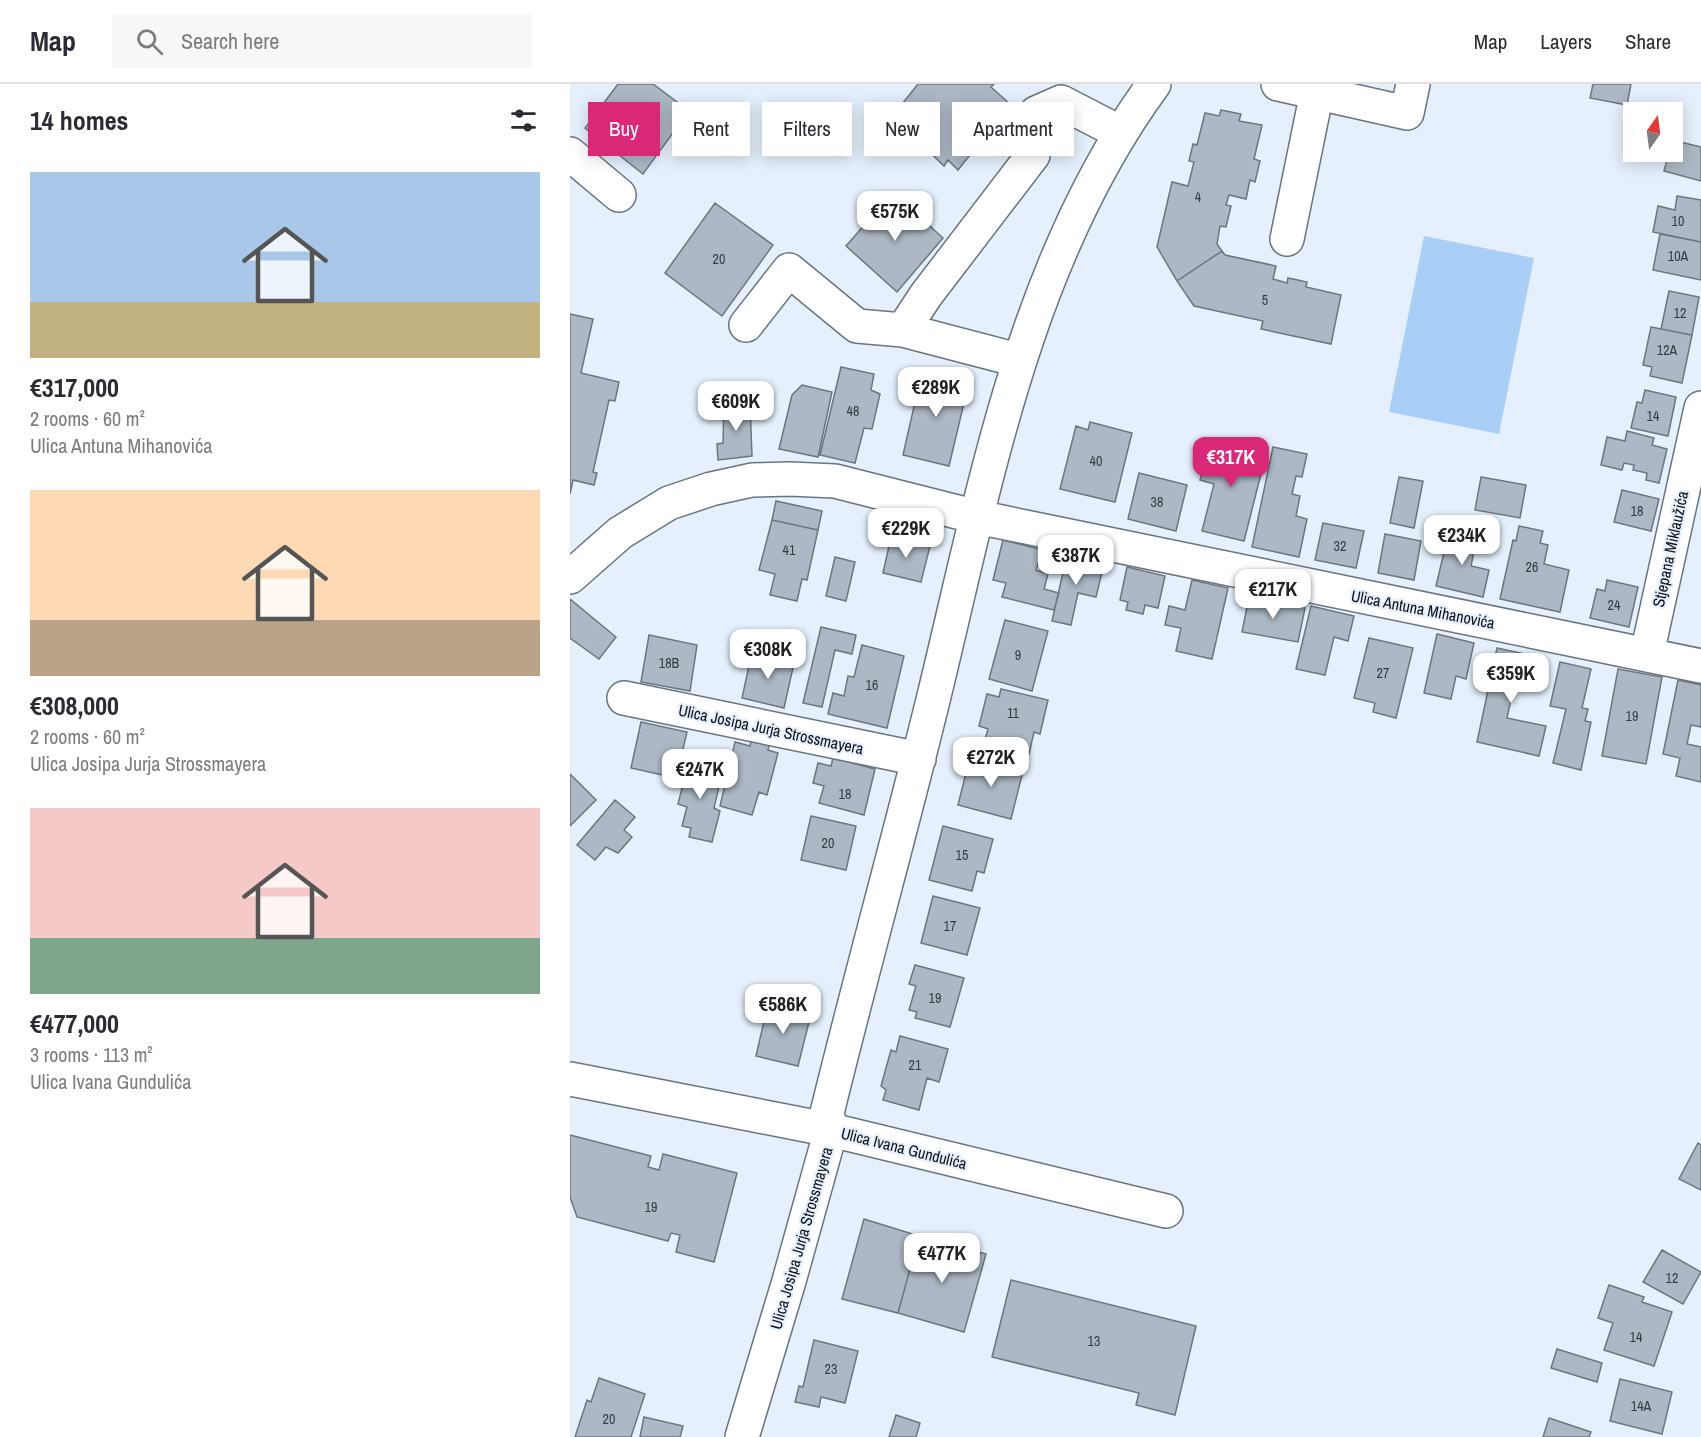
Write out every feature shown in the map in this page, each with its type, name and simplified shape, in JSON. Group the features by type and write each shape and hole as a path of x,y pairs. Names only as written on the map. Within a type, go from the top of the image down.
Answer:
{"street":[{"name":"Ulica Josipa Jurja Strossmayera","path":"742,1437 831,1130 827,1113 829,1104 918,759 977,517 996,405 1018,360 1079,210 1119,132 1154,84"},
{"path":"1278,84 1407,113 1413,84"},
{"path":"1287,239 1317,92"},
{"path":"903,330 926,295 1033,155 1028,126 1036,113 1058,93 1119,132"},
{"path":"570,154 620,195"},
{"path":"746,325 789,270 857,326 903,330 1018,360"},
{"name":"Stjepana Miklaužića","path":"1647,654 1701,408"},
{"name":"Ulica Antuna Mihanovića","path":"570,577 620,533 669,503 711,489 752,480 790,478 835,481 977,517 1701,666"},
{"name":"Ulica Josipa Jurja Strossmayera","path":"624,698 918,759"},
{"name":"Ulica Ivana Gundulića","path":"570,1079 831,1130 1166,1211"}],"shaded area":[{"path":"1424,236 1534,258 1499,434 1389,412"}],"building":[{"path":"618,84 653,84 677,102 672,102 672,134 660,151 660,102 604,102"},
{"path":"918,84 994,84 991,87 1008,102 952,102 952,156 969,156 958,170 948,160 944,166 934,156 940,156 940,102 904,102"},
{"path":"1593,84 1631,84 1628,102 1623,102 1623,104 1590,98"},
{"path":"1221,110 1241,114 1239,121 1262,125 1254,159 1260,161 1255,182 1250,180 1246,199 1229,195 1226,205 1231,206 1226,227 1220,226 1217,244 1222,251 1177,281 1157,247 1172,182 1188,186 1194,162 1189,161 1193,144 1197,145 1205,113 1219,116"},
{"path":"1683,143 1701,147 1701,181 1664,171 1666,162 1683,162"},
{"path":"620,156 656,156 643,174"},
{"path":"893,192 943,238 897,292 846,246"},
{"path":"1677,196 1701,200 1701,242 1653,232 1658,206 1675,210"},
{"path":"715,203 773,245 722,316 665,273"},
{"path":"1660,234 1701,242 1701,280 1653,270"},
{"path":"1222,251 1225,255 1276,266 1273,279 1287,283 1288,278 1307,282 1306,287 1341,295 1331,344 1261,329 1263,321 1194,306 1177,281"},
{"path":"1669,291 1699,297 1692,335 1661,329"},
{"path":"570,314 593,319 581,373 619,382 615,401 609,400 593,472 597,473 594,485 573,480 570,494"},
{"path":"1651,327 1692,335 1682,383 1650,376 1652,367 1643,365"},
{"path":"841,367 874,374 871,390 880,394 872,429 864,428 855,463 820,455"},
{"path":"922,371 969,382 949,466 903,455"},
{"path":"802,385 832,392 818,457 779,449 792,395"},
{"path":"1645,390 1676,397 1668,436 1631,428 1637,402 1642,403"},
{"path":"724,402 750,403 752,456 718,460 717,444 723,443"},
{"path":"1090,422 1132,433 1115,502 1060,489 1076,426 1088,430"},
{"path":"1627,431 1654,438 1652,445 1667,449 1659,483 1646,480 1647,473 1633,470 1634,465 1624,463 1622,470 1601,465 1607,437 1625,441"},
{"path":"1210,440 1266,454 1244,541 1202,531 1214,484 1200,480"},
{"path":"1273,447 1307,454 1302,477 1296,476 1292,494 1300,496 1296,516 1307,519 1299,557 1252,547"},
{"path":"1139,473 1187,485 1176,531 1128,519"},
{"path":"1399,477 1423,481 1414,528 1390,523"},
{"path":"1481,477 1526,485 1520,518 1475,510"},
{"path":"1622,490 1659,499 1651,531 1614,522"},
{"path":"776,501 822,511 818,530 772,520"},
{"path":"772,520 818,530 807,580 802,579 797,601 770,595 775,574 759,570"},
{"path":"1323,523 1364,531 1356,568 1315,560"},
{"path":"1519,526 1543,531 1540,543 1548,545 1544,564 1569,570 1560,612 1500,599 1513,540 1516,541"},
{"path":"1449,531 1477,537 1471,566 1489,570 1483,597 1436,586"},
{"path":"1385,534 1421,541 1414,580 1378,573"},
{"path":"891,537 930,546 921,582 883,573"},
{"path":"1003,540 1042,550 1036,570 1048,574 1044,589 1059,593 1054,610 1002,597 1006,583 993,580"},
{"path":"1067,555 1104,564 1096,597 1078,593 1071,625 1052,621"},
{"path":"835,557 855,562 846,601 826,596"},
{"path":"1127,567 1165,576 1158,608 1145,605 1143,614 1126,610 1128,602 1120,600"},
{"path":"1192,580 1228,588 1212,659 1176,651 1181,628 1165,625 1169,606 1185,610"},
{"path":"1607,580 1638,587 1629,627 1590,618 1597,589 1605,591"},
{"path":"1249,597 1305,608 1298,642 1242,632"},
{"path":"570,599 616,637 599,659 570,638"},
{"path":"1311,606 1354,616 1348,641 1334,637 1325,675 1296,669"},
{"path":"1005,620 1048,631 1032,691 989,679"},
{"path":"821,627 856,635 852,654 835,650 822,707 803,703"},
{"path":"1437,634 1474,643 1466,679 1456,676 1451,699 1424,693"},
{"path":"649,635 697,645 690,691 641,682"},
{"path":"1369,638 1413,648 1396,718 1373,712 1375,703 1354,698"},
{"path":"862,645 904,656 887,728 828,714 833,693 844,696 848,676 854,677"},
{"path":"1497,648 1544,658 1537,691 1514,686 1507,718 1546,726 1539,756 1477,742"},
{"path":"752,652 794,663 784,708 742,698"},
{"path":"1560,662 1591,669 1582,708 1588,709 1585,721 1591,722 1581,770 1553,763 1566,709 1550,706"},
{"path":"1618,669 1662,677 1646,764 1602,756"},
{"path":"1678,680 1701,685 1701,727 1691,725 1687,744 1701,747 1701,782 1676,776 1680,758 1663,754"},
{"path":"1001,689 1048,700 1040,734 1034,732 1029,754 984,743 988,729 979,726 987,694 999,697"},
{"path":"641,722 687,732 676,778 631,768"},
{"path":"751,740 769,745 768,750 778,753 767,795 759,792 752,815 720,806 735,742 750,746"},
{"path":"970,757 1023,771 1011,819 958,805"},
{"path":"833,758 875,769 864,815 819,803 824,786 813,783 818,763 831,766"},
{"path":"689,760 716,766 714,776 721,778 714,808 720,811 712,842 689,837 691,828 682,826 687,807 678,804"},
{"path":"570,774 596,800 570,826"},
{"path":"615,800 635,817 624,830 632,837 618,853 606,847 595,860 577,845"},
{"path":"811,816 856,826 846,870 801,860"},
{"path":"943,826 993,839 984,873 977,871 972,891 929,880"},
{"path":"933,896 980,908 967,955 921,943"},
{"path":"915,965 964,978 950,1027 915,1018 917,1012 909,1010 916,986 909,984"},
{"path":"768,1004 811,1014 798,1066 756,1056"},
{"path":"900,1036 948,1049 939,1082 927,1078 919,1110 883,1100 886,1090 881,1086 891,1050 896,1052"},
{"path":"570,1135 651,1156 648,1167 659,1170 663,1154 737,1173 714,1262 676,1252 680,1235 671,1233 668,1241 577,1217 570,1197"},
{"path":"1698,1143 1701,1145 1701,1190 1679,1179"},
{"path":"864,1219 919,1236 898,1313 842,1299"},
{"path":"919,1236 986,1254 964,1332 898,1313"},
{"path":"1662,1250 1701,1272 1683,1304 1643,1282"},
{"path":"1011,1280 1196,1326 1175,1415 1136,1405 1139,1393 992,1357"},
{"path":"1609,1285 1644,1297 1642,1302 1672,1312 1654,1366 1604,1350 1613,1323 1598,1318"},
{"path":"814,1340 858,1351 845,1403 821,1397 819,1407 795,1402 799,1386 803,1387"},
{"path":"1557,1349 1602,1363 1597,1382 1551,1368"},
{"path":"599,1378 645,1394 631,1437 575,1437 587,1400 591,1402"},
{"path":"1620,1379 1672,1392 1662,1434 1610,1421"},
{"path":"896,1415 920,1423 916,1437 889,1437"},
{"path":"644,1417 683,1426 680,1437 640,1437"},
{"path":"1549,1418 1591,1432 1589,1437 1543,1437"}]}
